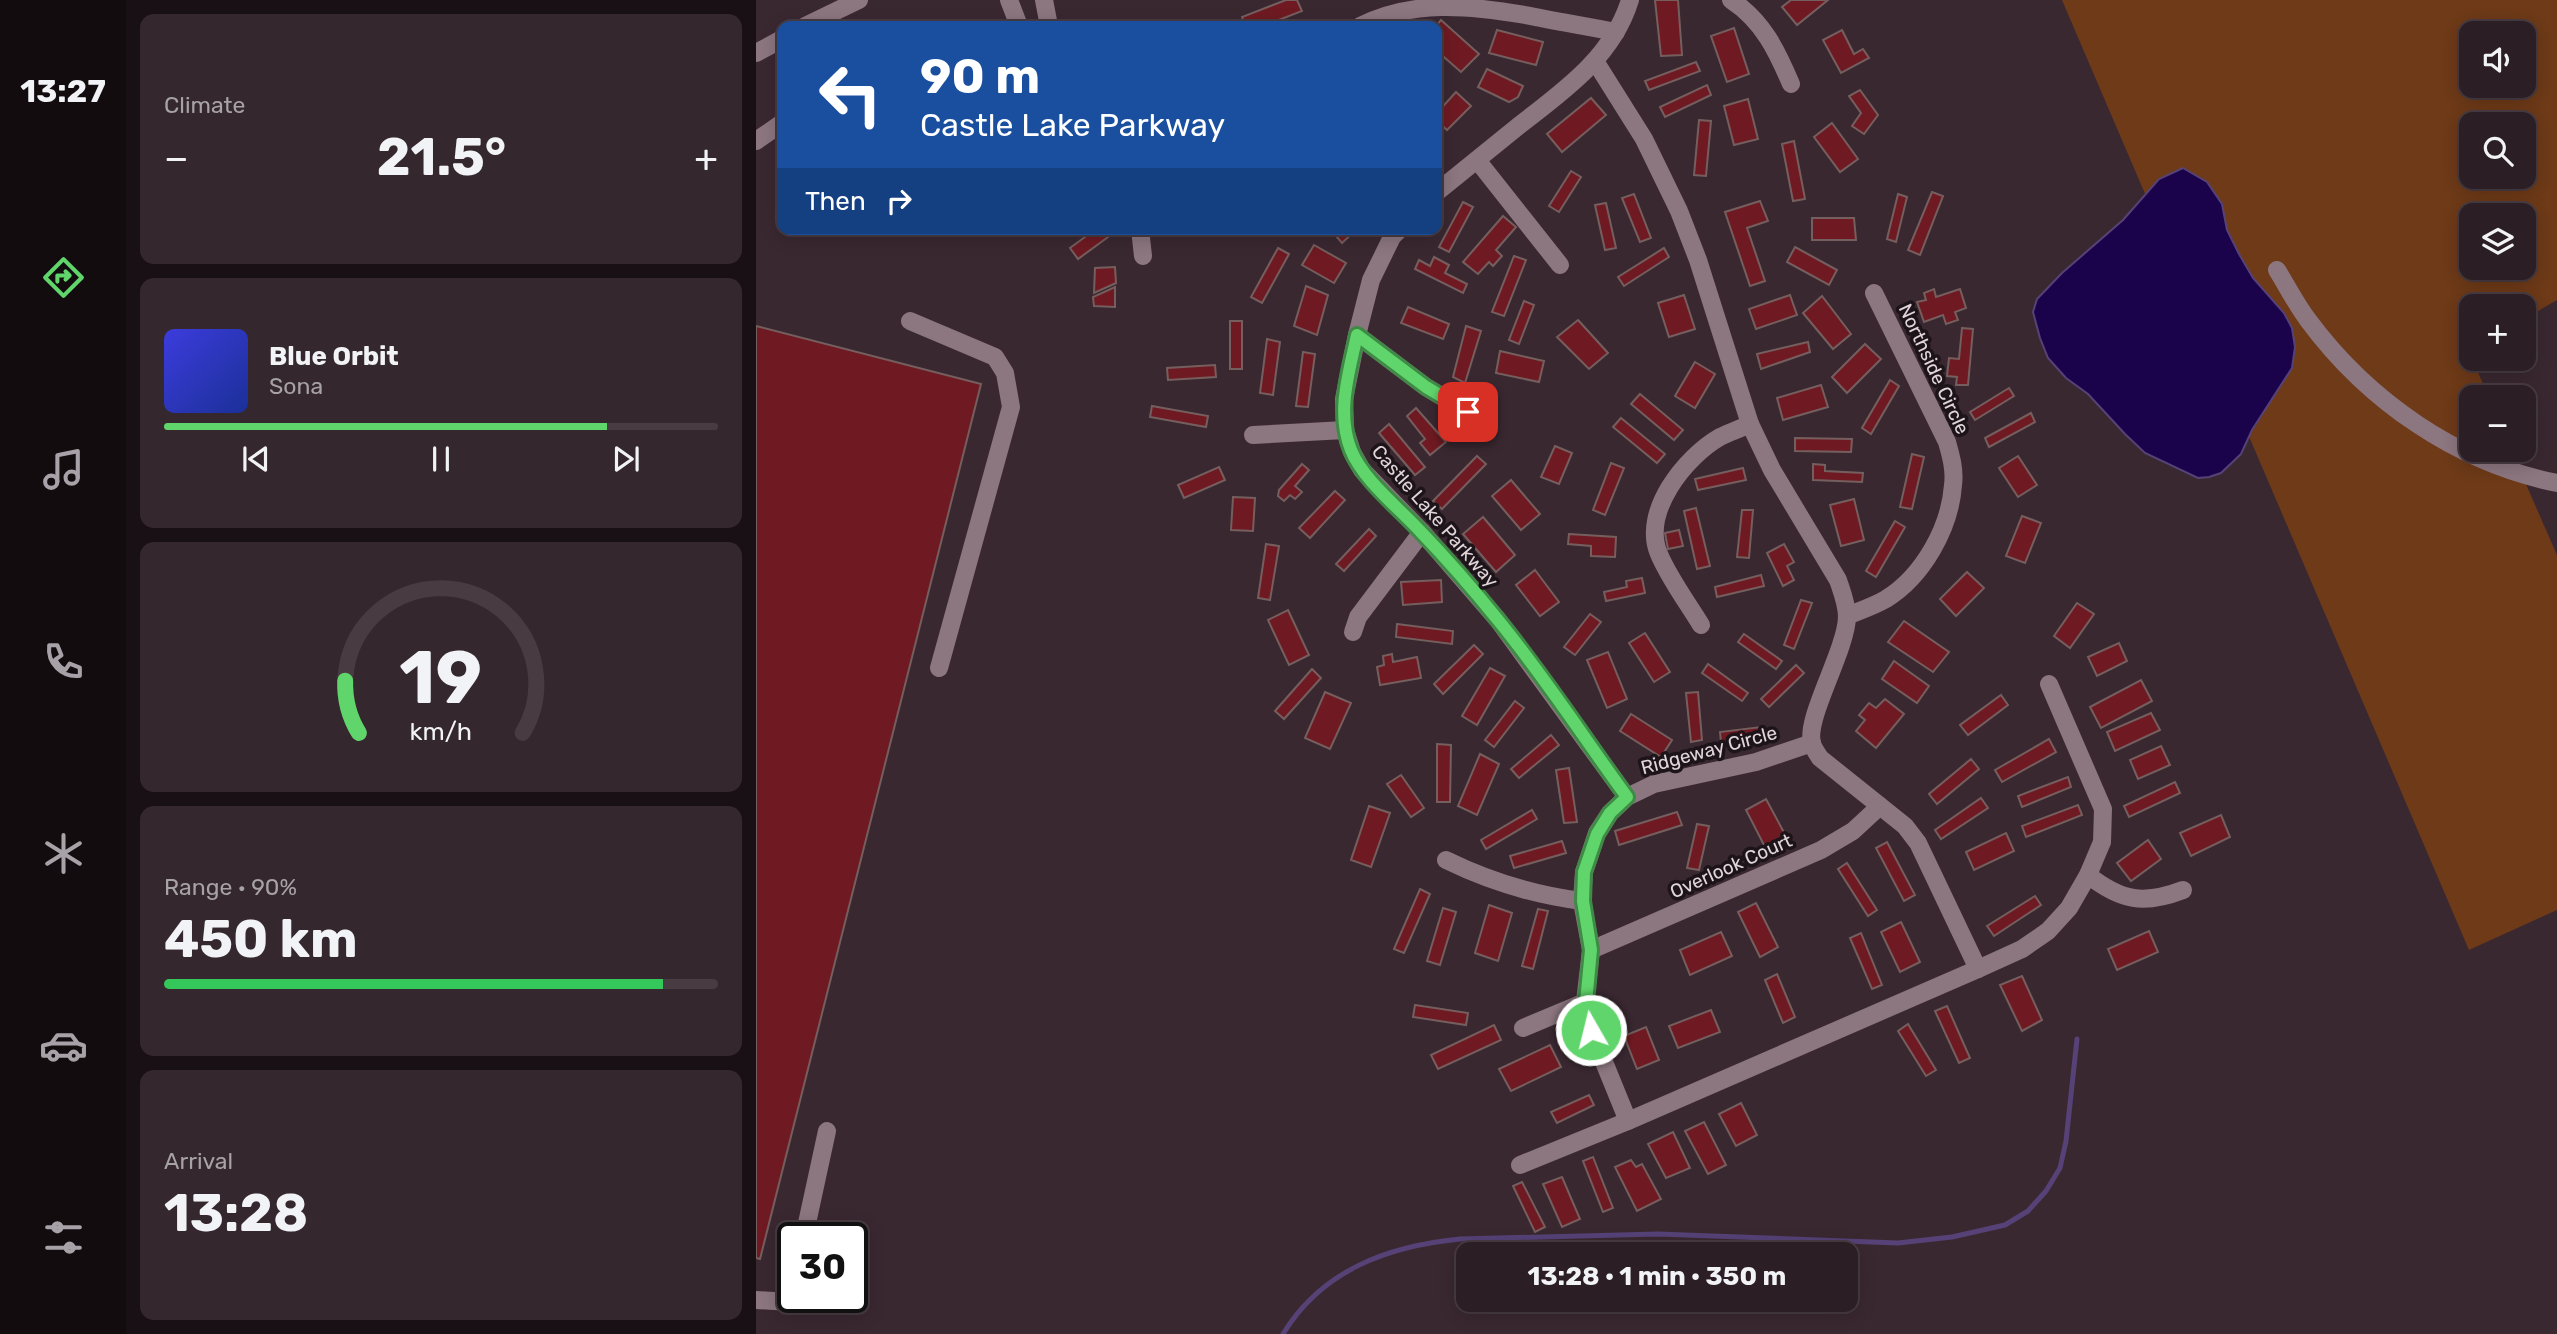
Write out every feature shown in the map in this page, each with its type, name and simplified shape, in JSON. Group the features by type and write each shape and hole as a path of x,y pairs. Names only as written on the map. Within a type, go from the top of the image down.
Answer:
{"street":[{"path":"815,21 859,0"},
{"path":"1009,0 1017,21"},
{"path":"1044,0 1048,21"},
{"path":"1442,188 1571,85 1595,61 1616,32 1630,0"},
{"path":"1731,0 1741,6 1768,36 1791,85"},
{"path":"1373,21 1410,7 1436,4 1469,5 1616,32"},
{"path":"756,53 777,42"},
{"path":"1595,61 1644,139 1679,211 1702,272 1750,424 1772,470 1838,580 1844,598 1847,617 1842,643 1812,726 1812,743 1819,758 1905,827 1918,843 1978,969"},
{"path":"756,141 777,126"},
{"path":"1477,160 1560,265"},
{"path":"1141,235 1143,256"},
{"name":"Castle Lake Parkway","path":"1394,235 1371,280 1344,399 1345,430 1352,452 1362,470 1422,532 1499,621 1627,797"},
{"path":"2277,270 2307,319 2343,363 2386,402 2433,435 2484,460 2538,479 2557,482"},
{"name":"Northside Circle","path":"1847,617 1887,598 1920,568 1942,530 1950,508 1954,484 1953,463 1947,442 1874,293"},
{"path":"911,321 995,357 1005,373 1011,407 939,668"},
{"path":"1357,335 1426,387 1489,425"},
{"path":"1701,625 1658,553 1656,516 1670,485 1692,459 1719,438 1750,424"},
{"path":"1253,435 1345,430"},
{"path":"1353,632 1358,617 1422,532"},
{"path":"1520,1165 1978,969 2022,949 2048,931 2069,908 2088,875 2102,842 2103,809 2049,684"},
{"name":"Ridgeway Circle","path":"1628,1121 1591,1030 1586,1002 1591,950 1583,901 1584,872 1597,834 1610,813 1627,797 1654,784 1756,762 1812,743"},
{"name":"Overlook Court","path":"1591,950 1821,850 1853,831 1880,806"},
{"path":"1447,860 1508,887 1547,897 1583,901"},
{"path":"2088,875 2107,890 2134,899 2161,898 2183,890"},
{"path":"1523,1028 1586,1002"},
{"path":"807,1222 827,1131"},
{"path":"756,1300 777,1301"}],"shaded area":[{"path":"2062,0 2557,0 2557,300 2536,312 2536,294 2459,294 2459,371 2477,371 2484,385 2459,385 2459,462 2516,462 2557,555 2557,910 2469,950"},
{"path":"2183,168 2207,182 2222,204 2227,230 2239,254 2253,278 2284,313 2292,328 2295,347 2292,368 2252,430 2241,454 2221,473 2198,478 2145,453 2088,394 2066,378 2048,358 2033,312 2037,299 2062,273 2123,220 2159,179"}],"building":[{"path":"1286,0 1297,0 1302,11 1276,21 1243,21 1242,17"},
{"path":"1655,0 1678,0 1682,55 1661,56"},
{"path":"1791,0 1828,0 1797,25 1782,7"},
{"path":"1440,21 1479,54 1461,72 1442,55"},
{"path":"1734,28 1749,74 1727,82 1711,36"},
{"path":"1497,30 1543,42 1536,65 1489,53"},
{"path":"1842,30 1854,54 1863,49 1869,58 1841,73 1823,40"},
{"path":"1696,62 1700,71 1649,90 1645,81"},
{"path":"1487,69 1523,86 1518,97 1509,102 1478,87"},
{"path":"1707,85 1711,95 1665,117 1660,107"},
{"path":"1860,90 1878,115 1864,134 1852,126 1861,113 1849,96"},
{"path":"1456,92 1471,106 1447,130 1442,126 1442,107"},
{"path":"1591,98 1606,115 1562,152 1547,134"},
{"path":"1748,99 1758,139 1734,145 1724,106"},
{"path":"1699,120 1711,121 1706,176 1694,175"},
{"path":"1832,123 1858,159 1840,172 1814,137"},
{"path":"1794,141 1805,199 1793,201 1782,144"},
{"path":"1571,171 1581,177 1559,212 1549,206"},
{"path":"1932,192 1943,196 1920,255 1908,250"},
{"path":"1634,194 1651,238 1640,242 1622,198"},
{"path":"1898,194 1907,197 1896,242 1887,239"},
{"path":"1760,201 1768,221 1747,228 1765,281 1750,286 1725,212"},
{"path":"1463,202 1473,207 1449,252 1439,247"},
{"path":"1606,203 1616,248 1605,250 1595,205"},
{"path":"1503,216 1516,227 1496,250 1502,256 1493,266 1489,262 1478,274 1463,262"},
{"path":"1812,218 1854,218 1856,240 1812,240"},
{"path":"1088,235 1111,235 1078,259 1070,248"},
{"path":"1335,235 1351,235 1342,243"},
{"path":"1314,245 1346,263 1334,283 1302,265"},
{"path":"1795,247 1837,270 1829,285 1787,262"},
{"path":"1278,248 1289,254 1262,303 1251,297"},
{"path":"1664,248 1669,257 1624,286 1618,277"},
{"path":"1514,256 1526,260 1504,316 1492,312"},
{"path":"1434,257 1449,265 1445,273 1467,284 1463,293 1415,269 1419,260 1430,266"},
{"path":"1115,267 1116,283 1094,293 1095,268"},
{"path":"1306,286 1328,295 1317,335 1294,326"},
{"path":"1115,287 1115,307 1094,306 1093,297"},
{"path":"1934,289 1936,297 1960,289 1966,308 1955,312 1958,320 1946,324 1943,315 1924,322 1917,302 1926,300 1924,293"},
{"path":"1684,295 1695,329 1669,337 1658,303"},
{"path":"1790,295 1797,315 1756,329 1749,309"},
{"path":"1822,296 1851,334 1833,349 1803,313"},
{"path":"1524,301 1534,305 1519,344 1509,340"},
{"path":"1408,307 1449,324 1443,339 1401,323"},
{"path":"1578,320 1608,353 1589,369 1557,337"},
{"path":"1230,321 1242,321 1242,369 1230,369"},
{"path":"756,326 981,384 760,1259 756,1258"},
{"path":"1466,326 1481,331 1465,383 1453,377"},
{"path":"1962,328 1973,329 1968,385 1956,385 1957,377 1947,376 1949,358 1959,359"},
{"path":"1267,339 1280,342 1273,395 1260,393"},
{"path":"1808,342 1810,352 1761,369 1757,354"},
{"path":"1865,344 1881,359 1847,393 1832,377"},
{"path":"1500,351 1544,361 1539,382 1496,373"},
{"path":"1303,352 1315,354 1308,407 1296,406"},
{"path":"1695,362 1715,374 1695,408 1675,396"},
{"path":"1215,365 1216,377 1168,380 1167,368"},
{"path":"1890,380 1899,386 1871,434 1862,428"},
{"path":"1821,385 1828,407 1783,420 1777,398"},
{"path":"2009,388 2014,396 1975,420 1970,412"},
{"path":"1640,394 1683,430 1674,440 1631,404"},
{"path":"1152,406 1208,416 1206,427 1150,417"},
{"path":"1416,408 1446,442 1430,455 1420,443 1425,439 1407,416"},
{"path":"2031,413 2035,422 1989,447 1985,438"},
{"path":"1621,418 1665,454 1657,463 1613,427"},
{"path":"1389,424 1425,467 1415,475 1379,433"},
{"path":"1795,438 1852,439 1851,452 1795,451"},
{"path":"1555,446 1572,453 1559,484 1541,477"},
{"path":"1912,454 1924,457 1912,509 1900,507"},
{"path":"1477,456 1486,464 1442,509 1433,501"},
{"path":"2018,456 2037,485 2018,497 1999,468"},
{"path":"1611,463 1624,468 1605,515 1593,510"},
{"path":"1302,464 1309,470 1295,486 1302,492 1295,499 1290,495 1284,501 1278,496 1279,490"},
{"path":"1813,464 1825,465 1825,471 1863,473 1862,482 1813,480"},
{"path":"1219,467 1225,480 1184,498 1178,485"},
{"path":"1743,468 1746,480 1698,490 1695,479"},
{"path":"1511,480 1540,514 1521,530 1492,496"},
{"path":"1335,491 1345,500 1310,538 1299,528"},
{"path":"1233,497 1255,498 1253,531 1231,530"},
{"path":"1854,499 1864,540 1841,546 1830,505"},
{"path":"1696,508 1710,566 1697,569 1684,511"},
{"path":"1742,510 1753,510 1749,558 1737,557"},
{"path":"2022,516 2041,523 2025,563 2006,556"},
{"path":"1483,517 1515,555 1496,572 1463,534"},
{"path":"1895,521 1905,527 1876,577 1866,571"},
{"path":"1369,529 1376,536 1344,571 1336,564"},
{"path":"1679,530 1683,546 1668,549 1665,533"},
{"path":"1569,534 1616,537 1615,557 1591,556 1591,546 1568,544"},
{"path":"1266,544 1279,546 1270,600 1258,598"},
{"path":"1784,544 1794,562 1787,566 1794,580 1783,586 1767,553"},
{"path":"1535,570 1559,602 1540,616 1516,585"},
{"path":"1967,572 1984,588 1956,616 1940,599"},
{"path":"1761,575 1764,586 1717,597 1715,587"},
{"path":"1642,578 1645,593 1606,601 1604,592 1627,587 1626,581"},
{"path":"1441,580 1442,602 1403,605 1401,582"},
{"path":"1801,600 1812,603 1794,649 1784,645"},
{"path":"2077,603 2094,614 2070,648 2054,636"},
{"path":"1288,610 1309,655 1289,665 1268,620"},
{"path":"1590,614 1601,622 1575,655 1564,647"},
{"path":"1904,621 1949,652 1933,672 1888,642"},
{"path":"1397,624 1453,631 1452,644 1396,637"},
{"path":"1645,633 1670,672 1654,682 1629,643"},
{"path":"1744,634 1782,661 1776,669 1738,642"},
{"path":"2119,643 2127,661 2097,676 2088,657"},
{"path":"1474,645 1483,654 1443,694 1434,684"},
{"path":"1608,652 1627,699 1607,708 1587,660"},
{"path":"1392,654 1393,662 1417,657 1421,678 1380,685 1377,667 1384,665 1383,656"},
{"path":"1894,661 1929,686 1917,703 1882,679"},
{"path":"1708,664 1748,693 1742,701 1702,673"},
{"path":"1796,665 1804,673 1769,707 1761,699"},
{"path":"1490,668 1505,676 1477,725 1462,716"},
{"path":"1312,669 1321,678 1284,719 1275,711"},
{"path":"2141,680 2152,701 2101,728 2090,707"},
{"path":"1325,692 1351,703 1330,749 1305,738"},
{"path":"1698,692 1702,740 1691,742 1686,693"},
{"path":"2001,695 2008,705 1968,735 1960,725"},
{"path":"1885,699 1904,714 1876,748 1856,731 1865,720 1859,715 1869,703 1876,708"},
{"path":"1515,701 1524,708 1494,747 1485,740"},
{"path":"2151,713 2160,730 2115,751 2107,732"},
{"path":"1631,714 1672,740 1661,757 1620,731"},
{"path":"1761,727 1762,736 1721,742 1720,732"},
{"path":"1551,735 1559,745 1519,778 1511,769"},
{"path":"2049,739 2056,752 2002,782 1995,770"},
{"path":"1437,744 1451,745 1450,802 1437,802"},
{"path":"2161,746 2170,765 2138,779 2130,760"},
{"path":"1480,754 1499,764 1477,815 1458,806"},
{"path":"1971,759 1979,769 1937,804 1929,794"},
{"path":"1569,768 1577,822 1564,823 1556,770"},
{"path":"1401,775 1424,808 1411,817 1387,784"},
{"path":"2068,777 2071,787 2022,807 2018,796"},
{"path":"2175,782 2180,793 2129,817 2124,806"},
{"path":"1981,798 1988,808 1941,839 1935,830"},
{"path":"1766,799 1787,838 1766,849 1746,810"},
{"path":"2078,805 2082,815 2026,837 2022,826"},
{"path":"1369,806 1390,813 1371,867 1351,860"},
{"path":"1532,810 1537,819 1486,849 1481,840"},
{"path":"1677,812 1682,825 1619,845 1615,831"},
{"path":"2221,815 2230,837 2191,856 2180,833"},
{"path":"1697,824 1709,826 1699,870 1687,868"},
{"path":"2006,833 2014,851 1974,870 1966,852"},
{"path":"2148,840 2161,859 2131,881 2117,863"},
{"path":"1562,841 1566,853 1514,868 1510,856"},
{"path":"1887,842 1915,895 1904,901 1876,848"},
{"path":"1847,863 1877,910 1868,916 1838,869"},
{"path":"1420,889 1430,894 1404,953 1394,949"},
{"path":"2035,896 2041,905 1994,936 1987,926"},
{"path":"1756,903 1778,947 1760,957 1738,912"},
{"path":"1489,905 1512,913 1498,961 1475,953"},
{"path":"1443,908 1456,912 1440,965 1427,961"},
{"path":"1538,909 1548,911 1533,969 1522,966"},
{"path":"1901,922 1920,962 1900,972 1881,932"},
{"path":"2149,931 2158,952 2117,970 2108,949"},
{"path":"1721,932 1732,956 1690,975 1680,950"},
{"path":"1861,933 1882,985 1872,989 1850,938"},
{"path":"1777,974 1795,1017 1783,1023 1765,980"},
{"path":"2022,976 2042,1020 2022,1031 2000,985"},
{"path":"1415,1005 1468,1013 1466,1025 1413,1017"},
{"path":"1947,1006 1970,1058 1959,1063 1935,1011"},
{"path":"1711,1010 1720,1032 1678,1048 1669,1026"},
{"path":"1908,1024 1936,1070 1926,1076 1898,1031"},
{"path":"1494,1025 1501,1040 1438,1069 1431,1055"},
{"path":"1646,1027 1659,1060 1637,1069 1624,1036"},
{"path":"1550,1045 1561,1067 1511,1091 1499,1069"},
{"path":"1589,1095 1594,1105 1557,1123 1551,1112"},
{"path":"1741,1103 1757,1135 1736,1146 1719,1114"},
{"path":"1704,1122 1726,1165 1708,1174 1685,1131"},
{"path":"1673,1132 1690,1168 1666,1178 1648,1144"},
{"path":"1593,1157 1613,1208 1603,1212 1583,1161"},
{"path":"1631,1160 1636,1167 1642,1164 1661,1199 1637,1211 1615,1167"},
{"path":"1562,1177 1580,1219 1562,1227 1543,1184"},
{"path":"1522,1182 1545,1227 1535,1232 1513,1186"}],"waterway":[{"path":"1283,1334 1317,1293 1337,1278 1383,1255 1433,1242 1658,1234 1898,1243 1952,1237 2005,1225 2028,1211 2046,1191 2060,1168 2066,1141 2077,1039"}],"route":[{"path":"1468,412 1426,387 1357,335 1344,399 1344,414 1345,430 1352,452 1362,470 1422,532 1499,621 1627,797 1610,813 1597,834 1584,872 1583,901 1591,950 1586,1002 1591,1030"}]}
